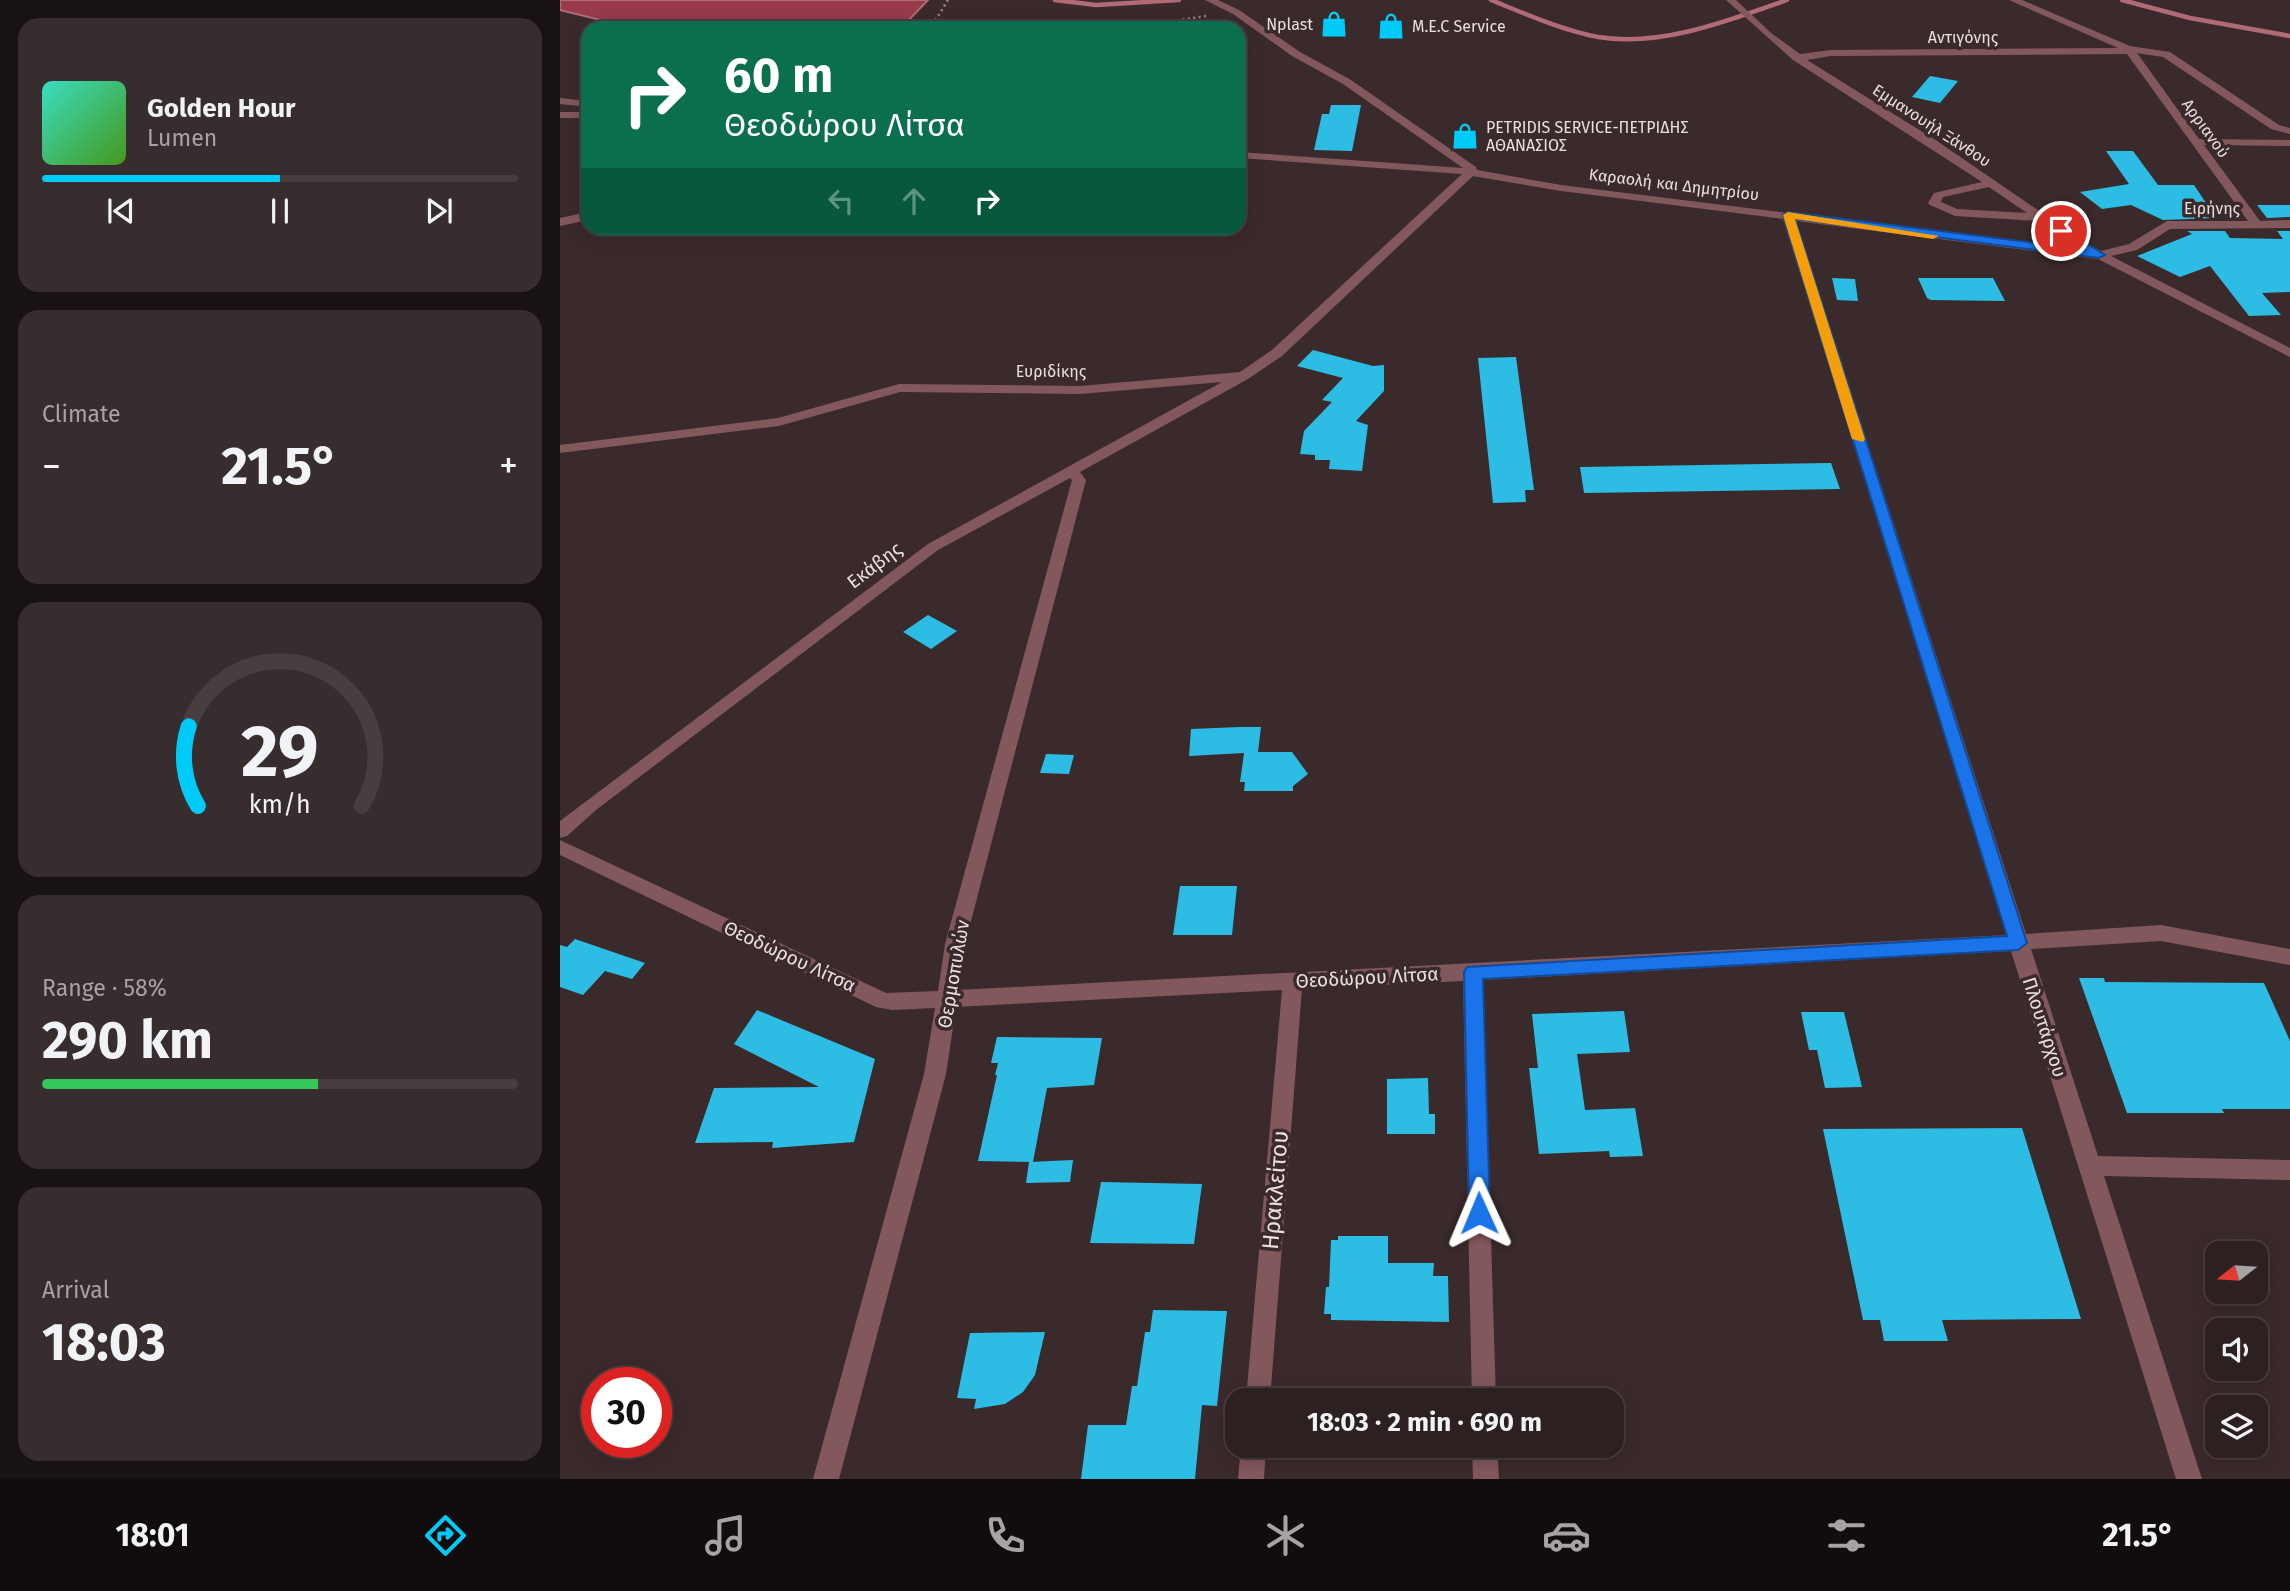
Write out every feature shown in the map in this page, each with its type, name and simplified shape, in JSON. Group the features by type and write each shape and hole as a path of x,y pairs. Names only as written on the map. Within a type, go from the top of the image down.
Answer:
{"street":[{"path":"1210,0 1236,12 1296,54 1348,82 1452,153 1472,169 1470,173"},
{"name":"Εμμανουήλ Ξάνθου","path":"1731,0 1797,58 2099,255"},
{"path":"2014,0 2129,50 2166,54 2275,127 2290,131"},
{"name":"Αντιγόνης","path":"1797,58 1830,53 2129,50"},
{"name":"Αρριανού","path":"2129,50 2256,224"},
{"path":"560,101 581,103"},
{"path":"560,115 581,114"},
{"path":"2197,142 2290,143"},
{"name":"Καραολή και Δημητρίου","path":"1246,157 1470,173 1561,188 2099,255 2290,353"},
{"name":"Ευριδίκης","path":"560,449 779,422 899,388 1080,390 1243,376 1277,353 1470,173"},
{"path":"1992,183 1938,195 1933,198 1934,203 1955,212 2042,218"},
{"name":"Πλουτάρχου","path":"1788,215 2189,1479"},
{"path":"560,222 581,218"},
{"name":"Ειρήνης","path":"2099,255 2133,247 2166,225 2290,224"},
{"path":"2273,344 2290,337"},
{"name":"Εκάβης","path":"560,831 590,805 933,547 1243,376"},
{"name":"Θερμοπυλών","path":"826,1479 924,1117 948,1002 955,944 1079,481 1072,471"},
{"name":"Θεοδώρου Λίτσα","path":"560,847 883,1001 948,1002 2161,933 2290,957"},
{"path":"1473,972 1484,1388"},
{"name":"Ηρακλείτου","path":"1259,1388 1293,981"},
{"path":"2089,1166 2290,1170"},
{"path":"1251,1479 1253,1458"},
{"path":"1485,1458 1486,1479"}],"path":[{"path":"935,21 948,0"},
{"path":"1175,21 1236,12"}],"shaded area":[{"path":"560,0 928,0 908,21 605,21 560,10"}],"building":[{"path":"1930,76 1958,81 1940,103 1912,97"},
{"path":"1331,105 1361,105 1352,151 1314,150 1322,114 1329,114"},
{"path":"2106,151 2133,151 2158,185 2194,185 2216,218 2163,220 2131,205 2102,209 2080,192 2129,184"},
{"path":"2257,205 2290,205 2290,217 2267,218"},
{"path":"2187,231 2225,231 2230,238 2283,239 2277,231 2290,231 2290,292 2262,293 2281,315 2249,316 2210,266 2180,277 2137,256 2192,234"},
{"path":"1832,278 1855,279 1858,301 1837,300"},
{"path":"1918,278 1993,278 2005,301 1931,300 1927,298"},
{"path":"1313,350 1373,366 1384,365 1384,391 1356,421 1368,425 1362,471 1329,469 1330,460 1315,460 1315,455 1300,454 1304,431 1332,402 1322,400 1343,378 1297,366"},
{"path":"1516,357 1534,490 1525,490 1526,502 1493,503 1478,358"},
{"path":"1831,463 1840,489 1584,493 1580,467"},
{"path":"928,615 957,631 931,649 903,632"},
{"path":"1261,727 1258,752 1292,752 1308,774 1293,786 1293,791 1244,791 1245,782 1240,782 1244,753 1189,756 1191,729"},
{"path":"1046,754 1074,755 1069,774 1040,773"},
{"path":"1180,886 1237,886 1232,935 1173,935"},
{"path":"575,939 645,963 632,979 605,971 583,995 560,987 560,945 567,947"},
{"path":"2079,978 2104,978 2105,982 2264,983 2290,1041 2290,1109 2222,1109 2224,1113 2127,1113"},
{"path":"757,1010 875,1059 854,1142 772,1148 773,1142 695,1143 714,1088 819,1087 734,1044"},
{"path":"1624,1011 1630,1052 1577,1054 1585,1110 1635,1108 1643,1156 1610,1157 1609,1151 1539,1154 1529,1068 1538,1068 1532,1014"},
{"path":"1801,1012 1844,1012 1862,1087 1825,1088 1817,1050 1809,1050"},
{"path":"997,1037 1102,1038 1094,1085 1047,1088 1033,1162 978,1161 997,1075 998,1063 991,1063"},
{"path":"1428,1078 1429,1114 1435,1114 1435,1134 1387,1134 1387,1079"},
{"path":"2022,1128 2081,1319 1942,1320 1948,1341 1884,1341 1880,1320 1863,1320 1823,1129"},
{"path":"1073,1160 1070,1182 1026,1183 1029,1162"},
{"path":"1101,1182 1202,1184 1194,1244 1090,1243"},
{"path":"1338,1236 1388,1236 1388,1263 1434,1263 1433,1276 1448,1276 1449,1322 1331,1320 1331,1314 1324,1314 1326,1287 1329,1287 1331,1240 1338,1240"},
{"path":"1153,1310 1227,1311 1217,1406 1202,1405 1195,1479 1081,1479 1088,1425 1126,1425 1132,1386 1137,1386 1145,1332 1150,1332"},
{"path":"1045,1332 1035,1375 1023,1392 1005,1404 974,1409 976,1399 957,1398 970,1333"}],"waterway":[{"path":"1055,0 1096,5 1179,0"},
{"path":"1491,0 1571,30 1598,37 1622,39 1694,30 1787,0"},
{"path":"2122,0 2190,18 2290,36"}],"slow traffic":[{"path":"1859,439 1788,215 1933,236"}],"place":[{"name":"Nplast","path":"1334,24"},
{"name":"M.E.C Service","path":"1391,26"},
{"name":"PETRIDIS SERVICE-ΠΕΤΡΙΔΗΣ ΑΘΑΝΑΣΙΟΣ","path":"1465,136"}],"route":[{"path":"1479,1213 1473,972 2018,943 1788,215 2099,255 2061,231"}]}
